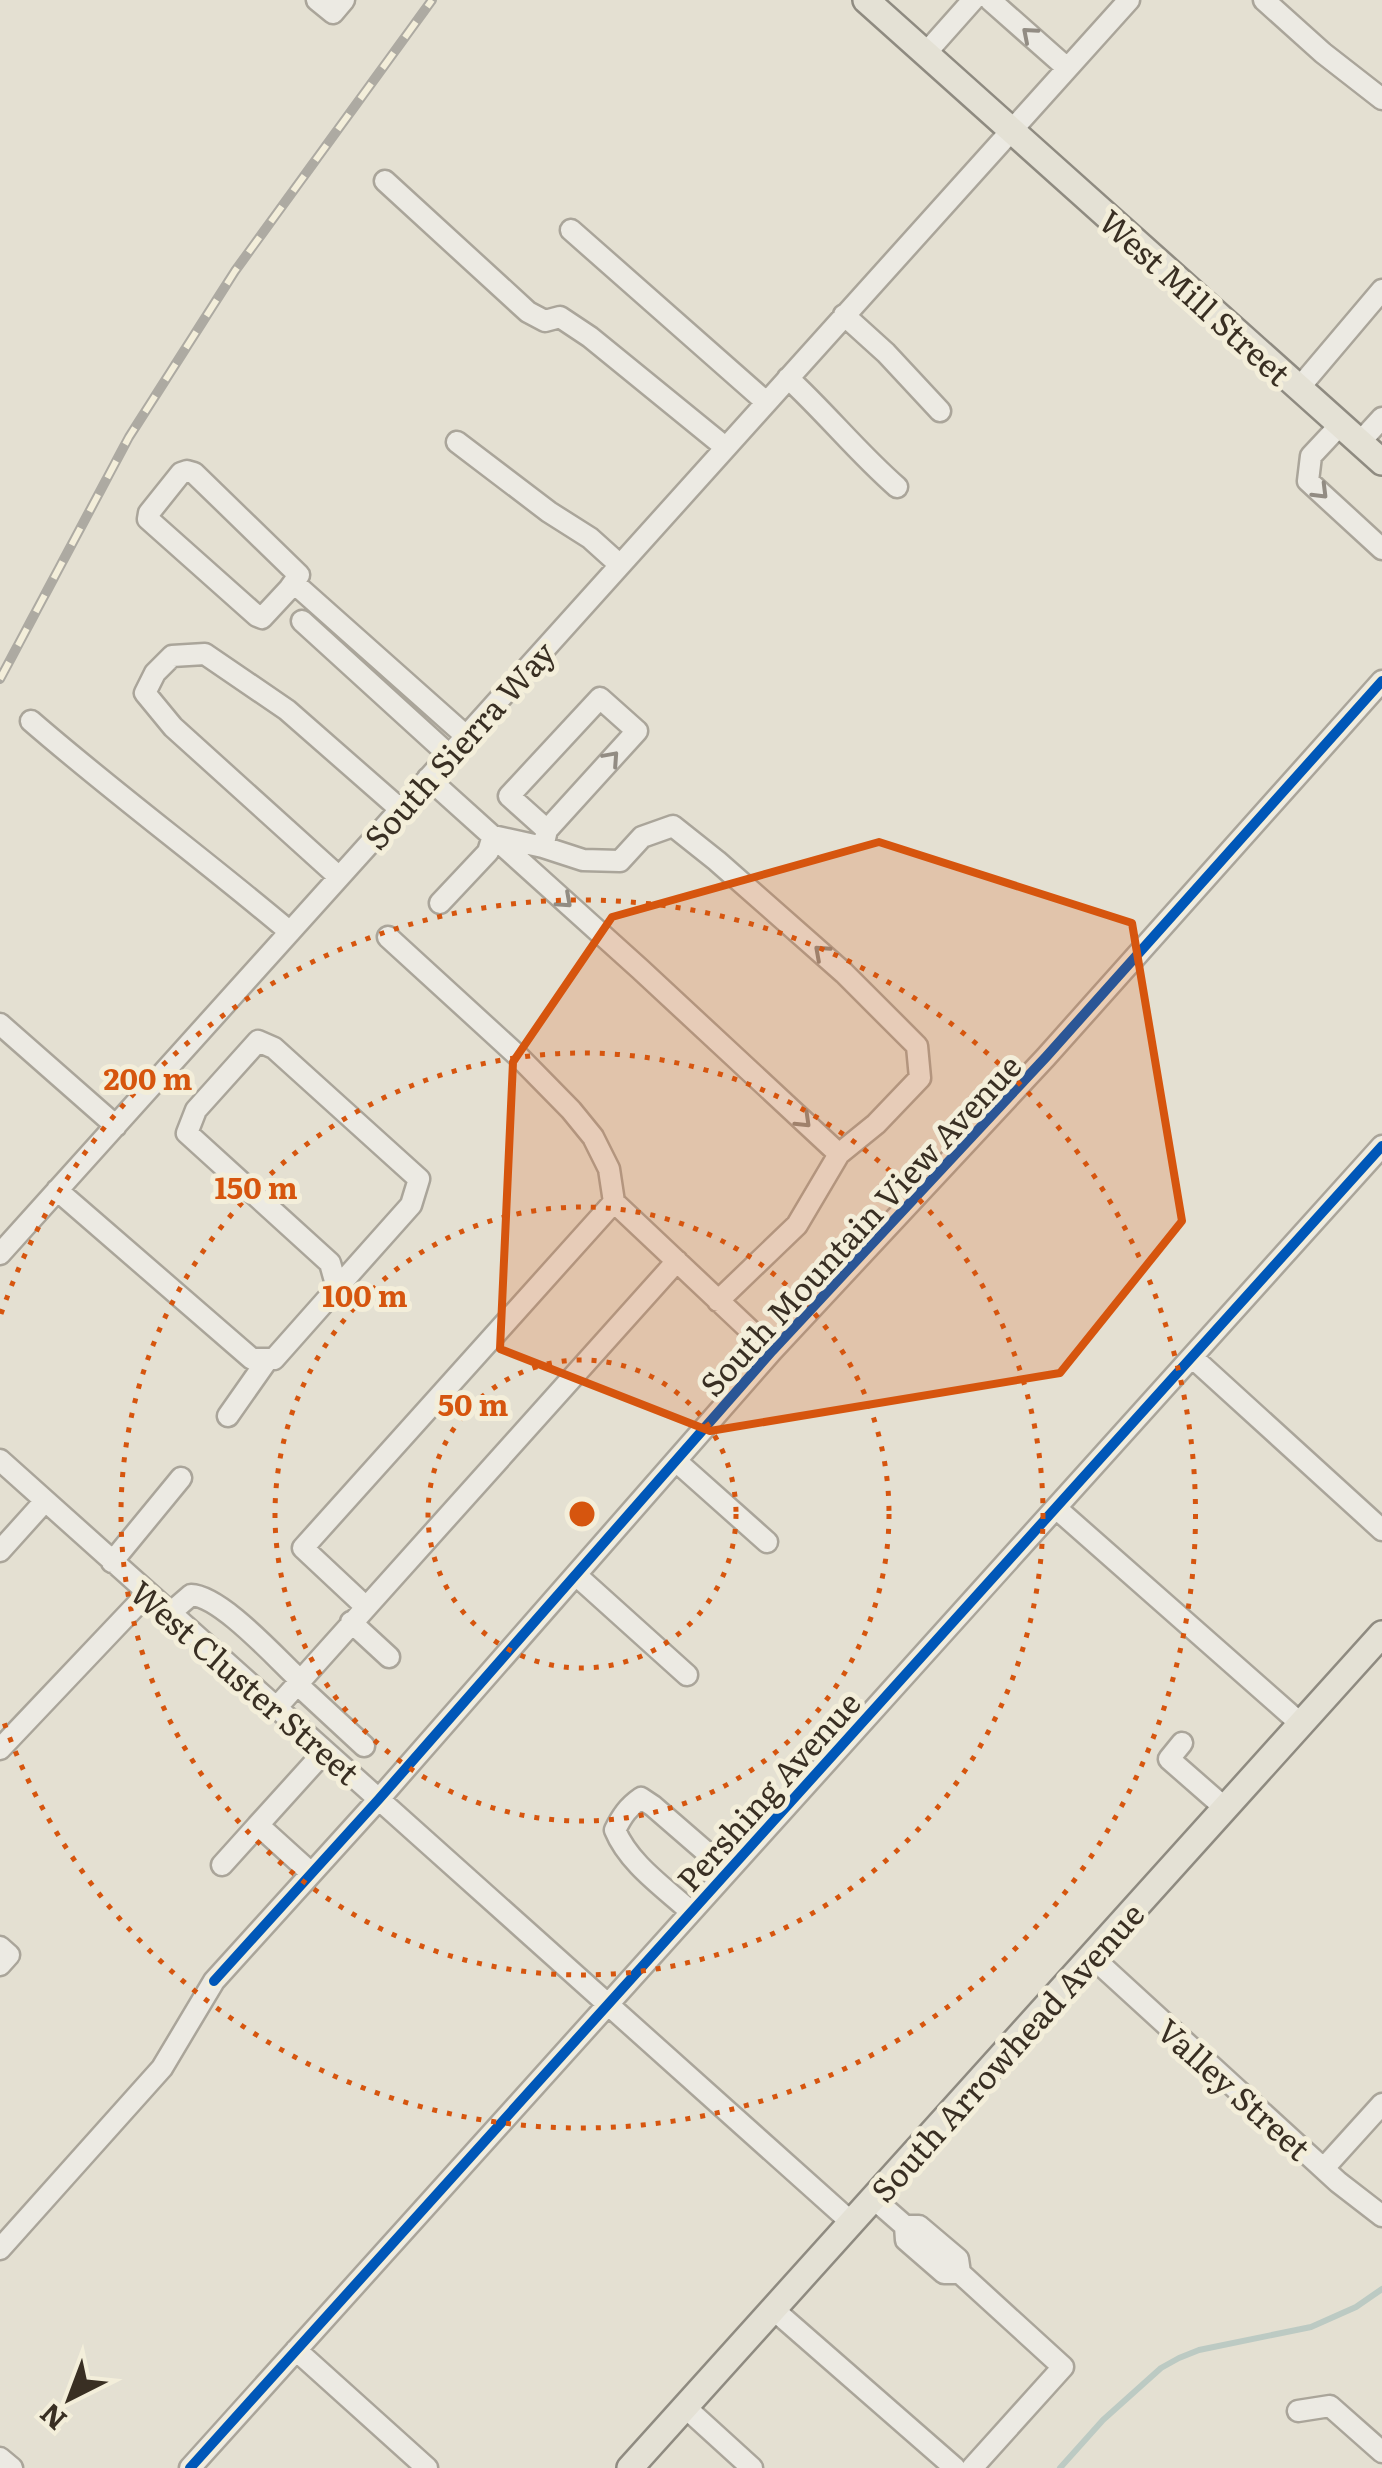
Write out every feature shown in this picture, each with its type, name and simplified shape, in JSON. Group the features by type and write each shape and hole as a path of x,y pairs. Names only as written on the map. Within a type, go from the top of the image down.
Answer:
{"main road":[{"name":"West Mill Street","path":"866,0 1382,462"},
{"name":"South Arrowhead Avenue","path":"630,2468 1382,1634"}],"street":[{"path":"317,0 332,13 344,0"},
{"path":"925,54 973,0"},
{"path":"990,0 1068,68"},
{"name":"South Sierra Way","path":"0,1254 1129,0"},
{"path":"1264,0 1323,54 1382,99"},
{"path":"385,181 528,312 545,320 560,317 590,337 725,448"},
{"path":"571,230 766,402"},
{"path":"1299,388 1382,290"},
{"path":"844,315 940,411"},
{"path":"788,378 897,487"},
{"path":"1360,442 1382,418"},
{"path":"1340,424 1311,456 1308,481 1382,550"},
{"path":"457,442 620,564"},
{"path":"181,473 194,473 297,572 299,578 294,583 266,615 257,616 151,524 149,513 181,473"},
{"path":"294,583 466,736"},
{"path":"302,621 449,755"},
{"path":"339,878 173,727 145,693 154,673 172,656 205,654 286,710 400,809"},
{"name":"South Mountain View Avenue","path":"0,2248 162,2068 214,1980 379,1799 772,1352 1046,1057 1382,681"},
{"path":"545,839 637,731 600,698 508,796 545,839 583,860 620,861 642,837 673,826 844,973 917,1046 920,1078 876,1124 839,1154 797,1225 718,1300"},
{"path":"31,721 290,932"},
{"path":"428,778 839,1154"},
{"path":"493,836 545,839"},
{"path":"440,903 488,852 493,836"},
{"path":"388,937 572,1110 593,1137 609,1169 614,1202 772,1352"},
{"path":"0,1024 116,1126"},
{"path":"57,1190 252,1359 274,1359 412,1204 418,1179 274,1048 258,1041 196,1110 187,1133 330,1263 337,1288"},
{"name":"Pershing Avenue","path":"190,2468 1382,1146"},
{"path":"389,1658 302,1548 614,1202"},
{"path":"276,1708 677,1262"},
{"path":"1192,1357 1382,1530"},
{"path":"228,1416 268,1359"},
{"name":"West Cluster Street","path":"0,1461 850,2222"},
{"path":"676,1461 767,1542"},
{"path":"112,1562 181,1478"},
{"path":"0,1552 46,1502"},
{"path":"1056,1508 1301,1724"},
{"path":"576,1576 687,1676"},
{"path":"0,1749 147,1594"},
{"path":"169,1614 191,1594 203,1595 226,1610 364,1746"},
{"path":"1182,1743 1169,1758 1224,1808"},
{"path":"222,1865 325,1751"},
{"path":"692,1912 634,1860 620,1841 616,1830 630,1806 641,1798 728,1871"},
{"path":"258,1825 312,1873"},
{"path":"0,1947 9,1955 0,1965"},
{"name":"Valley Street","path":"1091,1956 1382,2216"},
{"path":"1324,2168 1382,2104"},
{"path":"873,2198 906,2226 906,2240 944,2273 960,2273 1063,2367 972,2468"},
{"path":"773,2309 955,2468"},
{"path":"296,2350 427,2468"},
{"path":"1298,2411 1330,2406 1380,2445"},
{"path":"685,2407 752,2468"},
{"path":"0,2458 12,2468"}],"highlighted area":[{"path":"879,842 1132,923 1182,1221 1060,1373 710,1431 500,1349 513,1062 612,917"}],"waterway":[{"path":"1060,2468 1103,2420 1161,2368 1199,2350 1311,2327 1356,2307 1382,2289"}],"railway":[{"path":"0,679 129,437 235,271 432,0"}],"cycle path":[{"path":"214,1981 772,1351 1046,1057 1382,681"},
{"path":"190,2468 1382,1146"}]}
